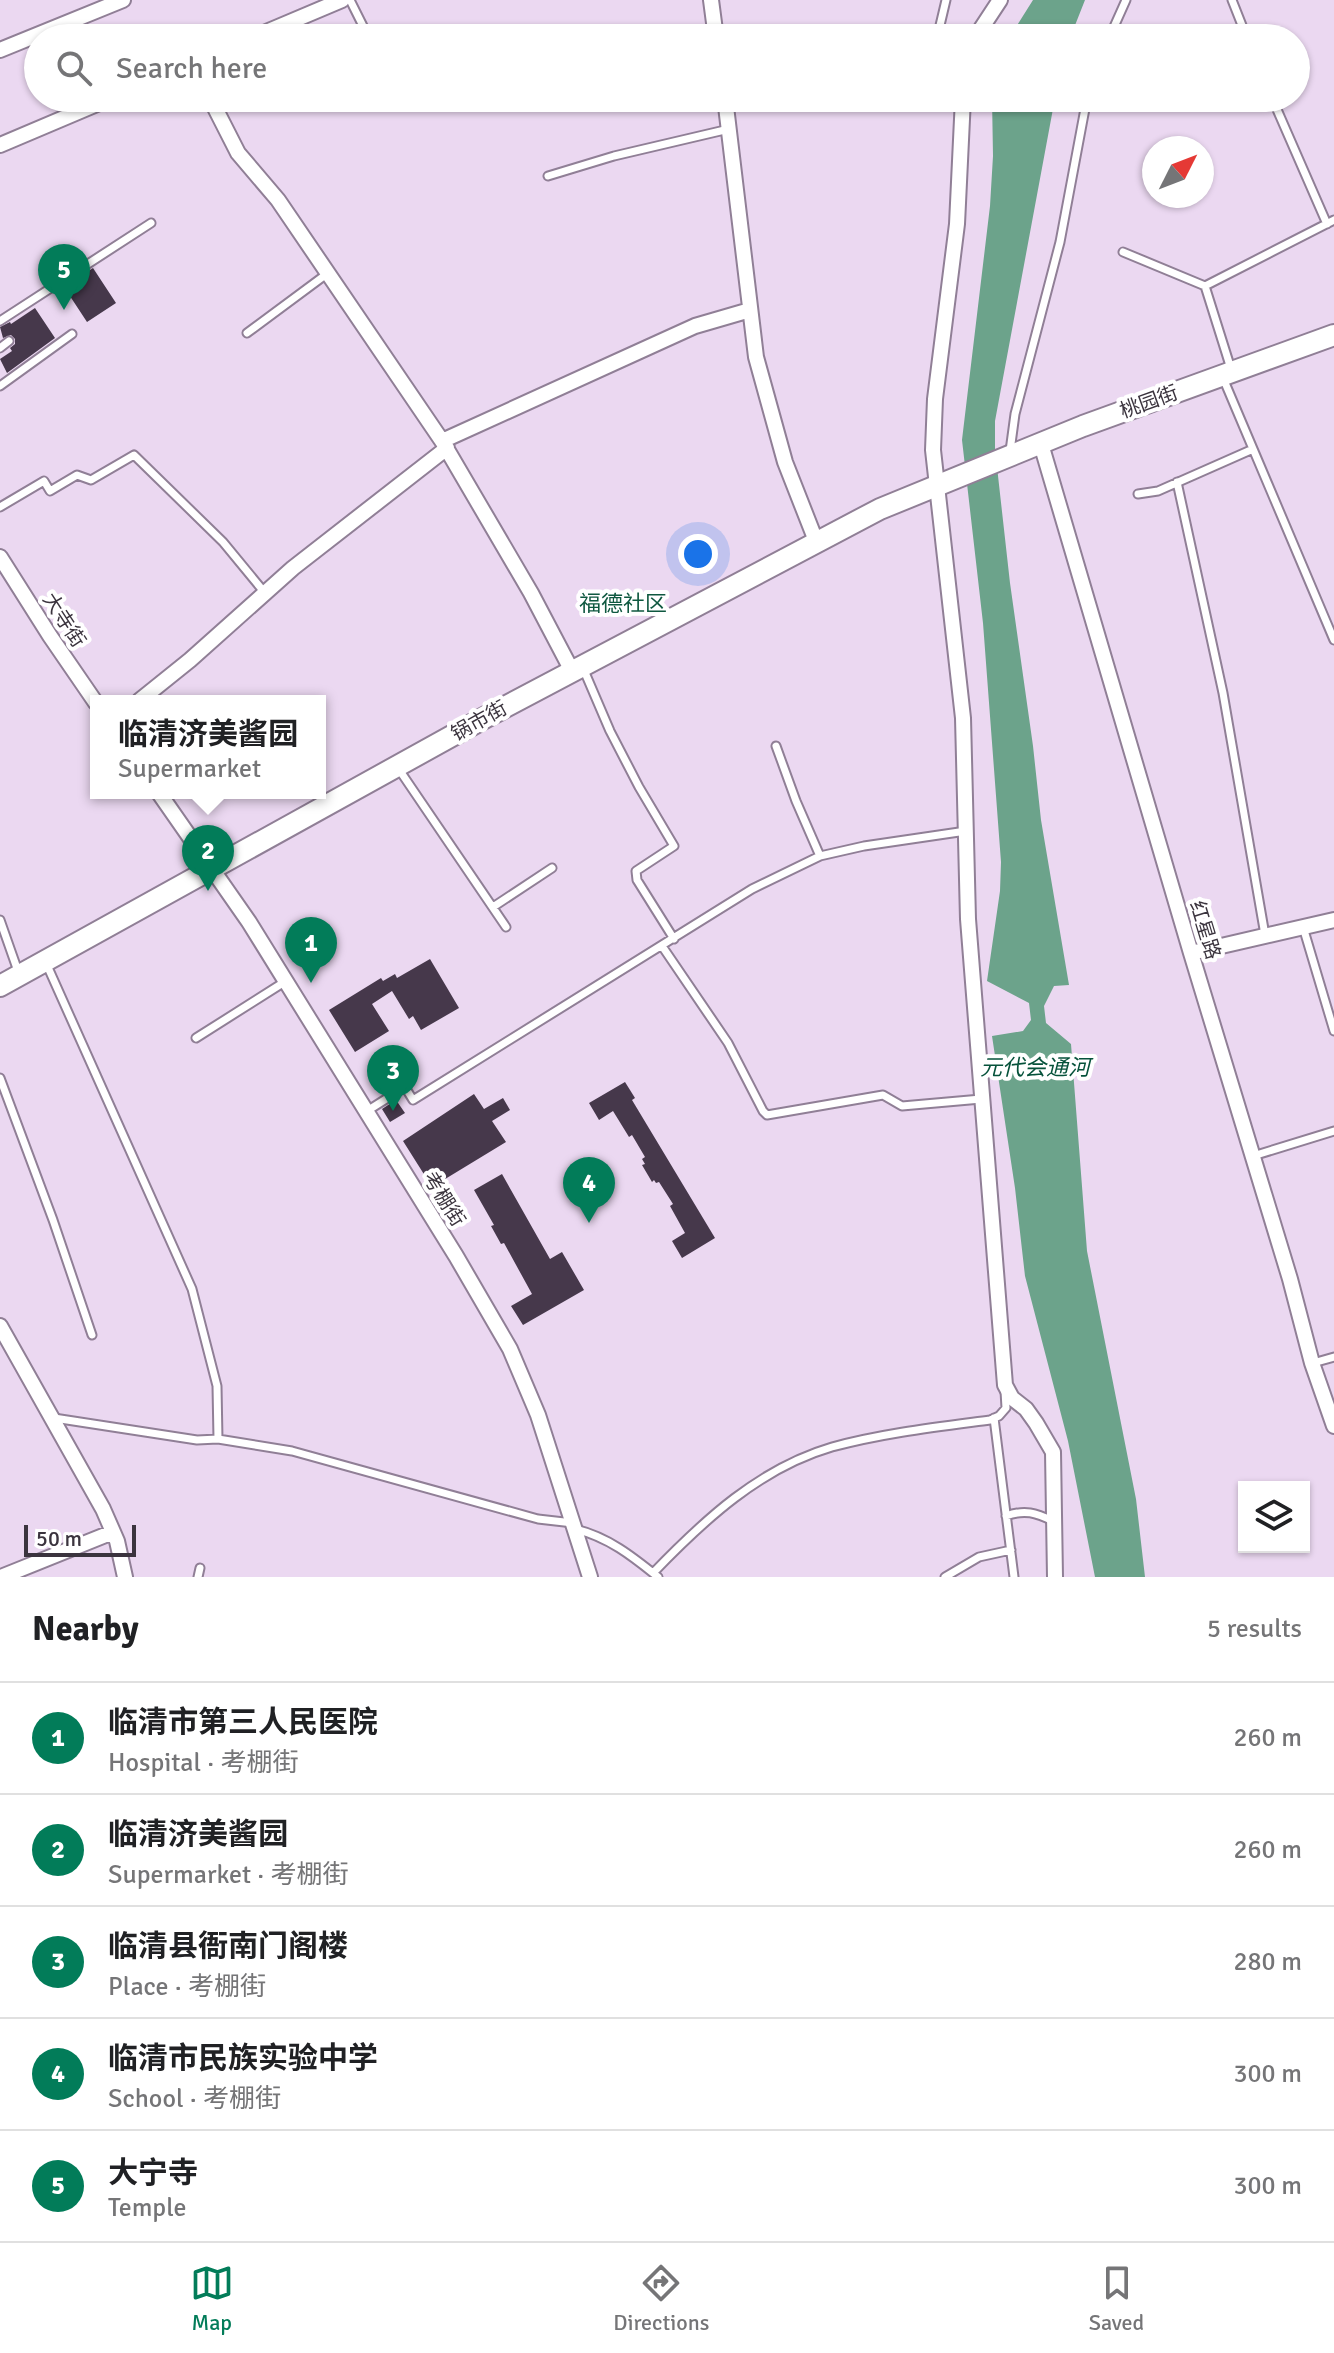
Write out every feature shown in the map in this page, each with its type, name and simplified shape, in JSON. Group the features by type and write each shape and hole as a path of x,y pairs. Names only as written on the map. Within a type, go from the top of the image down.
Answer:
{"street":[{"path":"64,24 123,0"},
{"path":"285,24 342,0"},
{"path":"711,0 712,24"},
{"path":"984,24 1000,0"},
{"path":"0,50 24,40"},
{"path":"0,145 78,112"},
{"path":"217,112 238,153 278,200 445,445 577,669"},
{"path":"727,112 756,357 785,462 816,541"},
{"path":"962,112 957,224 935,399 933,450 963,718 968,919 1005,1385 1012,1398 1026,1409 1053,1452 1055,1577"},
{"path":"146,695 293,568 445,445 695,326 750,310"},
{"name":"桃园街","path":"966,474 1334,335"},
{"name":"红星路","path":"1041,444 1290,1279 1312,1363 1334,1426"},
{"name":"锅市街","path":"0,986 397,766 816,541 880,509 966,474"},
{"name":"大寺街","path":"0,557 91,695"},
{"path":"163,799 212,868"},
{"name":"考棚街","path":"212,868 367,1111 510,1349 538,1415 590,1577"},
{"path":"1191,953 1334,920"},
{"path":"0,1326 103,1509 113,1532 125,1577"},
{"path":"1,1577 113,1532"}],"lane":[{"path":"350,0 362,24"},
{"path":"940,24 946,0"},
{"path":"1115,24 1126,0"},
{"path":"1232,0 1241,24"},
{"path":"1009,456 1015,414 1060,242 1084,112"},
{"path":"1123,252 1205,286 1331,222 1279,112"},
{"path":"548,176 660,144 729,129"},
{"path":"0,321 151,223"},
{"path":"247,333 328,273"},
{"path":"1205,286 1227,374 1253,449 1334,640"},
{"path":"0,386 72,334"},
{"path":"0,348 9,341"},
{"path":"1138,494 1158,491 1253,449"},
{"path":"0,507 44,481 50,491 77,475 91,480 134,455 223,542 265,593"},
{"path":"1177,482 1223,693 1265,936"},
{"path":"577,669 674,846 636,871 637,880 674,939"},
{"path":"776,746 820,856"},
{"path":"397,766 506,927"},
{"path":"367,1111 405,1087 413,1100 752,889 820,856 864,846 966,831"},
{"path":"493,907 552,868"},
{"path":"0,920 19,975"},
{"path":"1303,927 1334,1031"},
{"path":"662,946 728,1043 767,1115 883,1095 902,1106 982,1099"},
{"path":"45,960 192,1289 217,1386 218,1439"},
{"path":"196,1038 286,981"},
{"path":"0,1078 92,1335"},
{"path":"1253,1156 1334,1131"},
{"path":"1312,1363 1334,1357"},
{"path":"52,1418 292,1451 458,1499 574,1526 613,1543 655,1575 698,1527 773,1472 830,1448 895,1433 994,1418 1006,1408 1005,1385"},
{"path":"994,1418 1014,1577"},
{"path":"1006,1516 1032,1511 1054,1522"},
{"path":"945,1577 979,1557 1011,1550"}],"water":[{"path":"1033,0 1085,0 1076,24 1018,24"},
{"name":"元代会通河","path":"992,112 1052,112 995,421 995,449 1041,820 1069,985 1054,986 1044,1006 1046,1023 1071,1044 1087,1251 1136,1499 1145,1577 1095,1577 1068,1441 1025,1276 992,1036 1023,1031 1031,1020 1029,1003 987,981 1001,862 983,623 962,440 990,206"}],"building":[{"path":"93,268 116,303 87,322 64,287"},
{"path":"35,308 55,338 7,373 0,359 12,351 10,348 15,344 15,339 11,335 3,338 0,327 11,324"},
{"path":"430,959 459,1008 421,1030 413,1016 409,1019 392,991 372,1004 389,1031 355,1052 329,1010 381,978 383,981 395,974 397,978"},
{"path":"625,1082 635,1098 632,1100 715,1238 682,1258 672,1241 685,1233 670,1206 673,1204 659,1182 652,1182 642,1165 645,1164 642,1159 645,1157 632,1135 629,1137 613,1111 599,1120 589,1103"},
{"path":"474,1094 484,1109 503,1098 510,1110 492,1121 506,1142 432,1187 403,1141"},
{"path":"396,1100 405,1113 390,1122 382,1109"},
{"path":"502,1174 550,1259 562,1252 584,1290 523,1325 511,1306 532,1294 504,1243 501,1244 474,1190"}],"place":[{"name":"大宁寺","path":"64,310"},
{"name":"临清济美酱园","path":"208,891"},
{"name":"临清市第三人民医院","path":"311,983"},
{"name":"临清县衙南门阁楼","path":"393,1111"},
{"name":"临清市民族实验中学","path":"589,1223"}],"district":[{"name":"福德社区","path":"623,603"}]}
